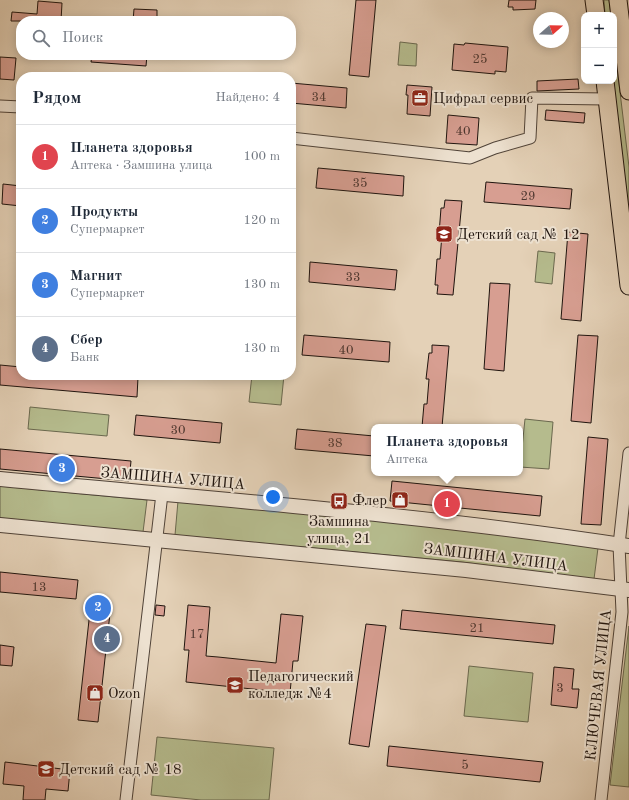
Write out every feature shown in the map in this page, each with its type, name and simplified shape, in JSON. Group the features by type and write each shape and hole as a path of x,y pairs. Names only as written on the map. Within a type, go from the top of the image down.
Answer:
{"main road":[{"path":"594,0 596,12"},
{"path":"618,0 629,91"},
{"path":"605,84 629,286"}],"street":[{"path":"296,139 470,158 494,148 530,138 532,98 607,99"},
{"path":"0,106 16,107"},
{"name":"КЛЮЧЕВАЯ УЛИЦА","path":"601,800 625,590 624,546 629,453"},
{"name":"ЗАМШИНА УЛИЦА","path":"0,479 456,523 547,533 624,546"},
{"path":"126,800 162,494"},
{"name":"ЗАМШИНА УЛИЦА","path":"0,525 466,570 625,590"}],"green space":[{"path":"604,0 609,0 611,12 605,12"},
{"path":"400,42 417,44 416,66 398,65"},
{"path":"617,67 629,167 629,216 613,84 617,84"},
{"path":"538,251 555,253 552,284 535,282"},
{"path":"251,380 284,380 281,405 249,402"},
{"path":"30,407 109,415 107,436 28,429"},
{"path":"525,419 553,422 549,469 523,467 523,438"},
{"path":"0,486 147,500 143,532 0,518"},
{"path":"178,501 463,529 598,548 594,579 461,562 175,535"},
{"path":"629,626 629,787 610,785"},
{"path":"469,666 533,673 528,722 464,716"},
{"path":"157,737 274,748 269,800 201,800 151,795"}],"building":[{"path":"356,0 376,0 369,77 349,75"},
{"path":"509,0 536,0 535,9 513,10 513,7 508,7"},
{"path":"38,1 62,3 61,16 16,16 16,21 11,21 12,12 37,14"},
{"path":"134,9 157,10 157,16 133,16"},
{"path":"465,43 508,47 506,72 495,71 495,74 452,70 454,44 464,45"},
{"path":"0,57 16,58 14,80 0,79"},
{"path":"91,60 147,60 146,66 91,62"},
{"path":"578,79 579,89 537,91 537,81"},
{"path":"296,83 347,88 346,108 296,103"},
{"name":"Цифрал сервис","path":"407,85 432,87 430,116 407,114"},
{"path":"546,110 585,113 584,123 545,120"},
{"path":"448,115 479,118 477,145 446,143"},
{"path":"318,168 404,176 403,196 316,188"},
{"path":"486,182 572,189 570,209 484,202"},
{"path":"3,184 16,185 16,205 2,204"},
{"path":"445,200 462,201 453,295 437,294 438,285 435,285 437,259 440,259 442,234 439,234 441,208 444,208"},
{"path":"568,232 588,234 581,321 561,319"},
{"path":"310,262 397,270 395,290 309,282"},
{"path":"490,283 510,284 504,371 484,369"},
{"path":"304,335 390,342 389,362 302,355"},
{"path":"578,335 598,336 591,423 571,421"},
{"path":"432,345 449,346 442,424 422,424 424,404 427,404 429,379 426,379 429,353 432,353"},
{"path":"0,365 16,367 16,380 138,380 137,397 0,385"},
{"path":"136,415 222,423 220,443 134,435"},
{"path":"297,429 371,436 371,456 295,449"},
{"path":"588,437 608,439 601,525 581,524"},
{"path":"0,449 131,461 129,481 0,469"},
{"path":"392,481 542,496 540,516 390,501"},
{"path":"0,572 78,580 76,599 0,592"},
{"path":"91,602 111,604 98,722 78,720"},
{"path":"156,605 165,606 164,616 155,615"},
{"path":"188,605 210,607 206,656 276,663 281,614 303,616 298,661 293,661 290,693 186,682 189,650 184,650"},
{"path":"402,610 555,625 553,644 400,629"},
{"path":"366,624 386,626 369,747 349,744"},
{"path":"0,645 14,647 12,666 0,665"},
{"path":"554,667 574,669 572,689 579,689 577,708 551,705"},
{"path":"389,746 543,762 540,782 387,766"},
{"path":"5,762 70,770 68,791 46,789 45,800 23,800 24,786 3,784"}],"place":[{"name":"Цифрал сервис","path":"420,98"},
{"name":"Детский сад № 12","path":"444,234"},
{"name":"Магнит","path":"62,469"},
{"name":"Флер","path":"400,500"},
{"name":"Замшина улица, 21","path":"339,501"},
{"name":"Планета здоровья","path":"447,504"},
{"name":"Продукты","path":"98,608"},
{"name":"Сбер","path":"107,639"},
{"name":"Педагогический колледж №4","path":"235,685"},
{"name":"Ozon","path":"95,693"},
{"name":"Детский сад № 18","path":"46,769"}]}
